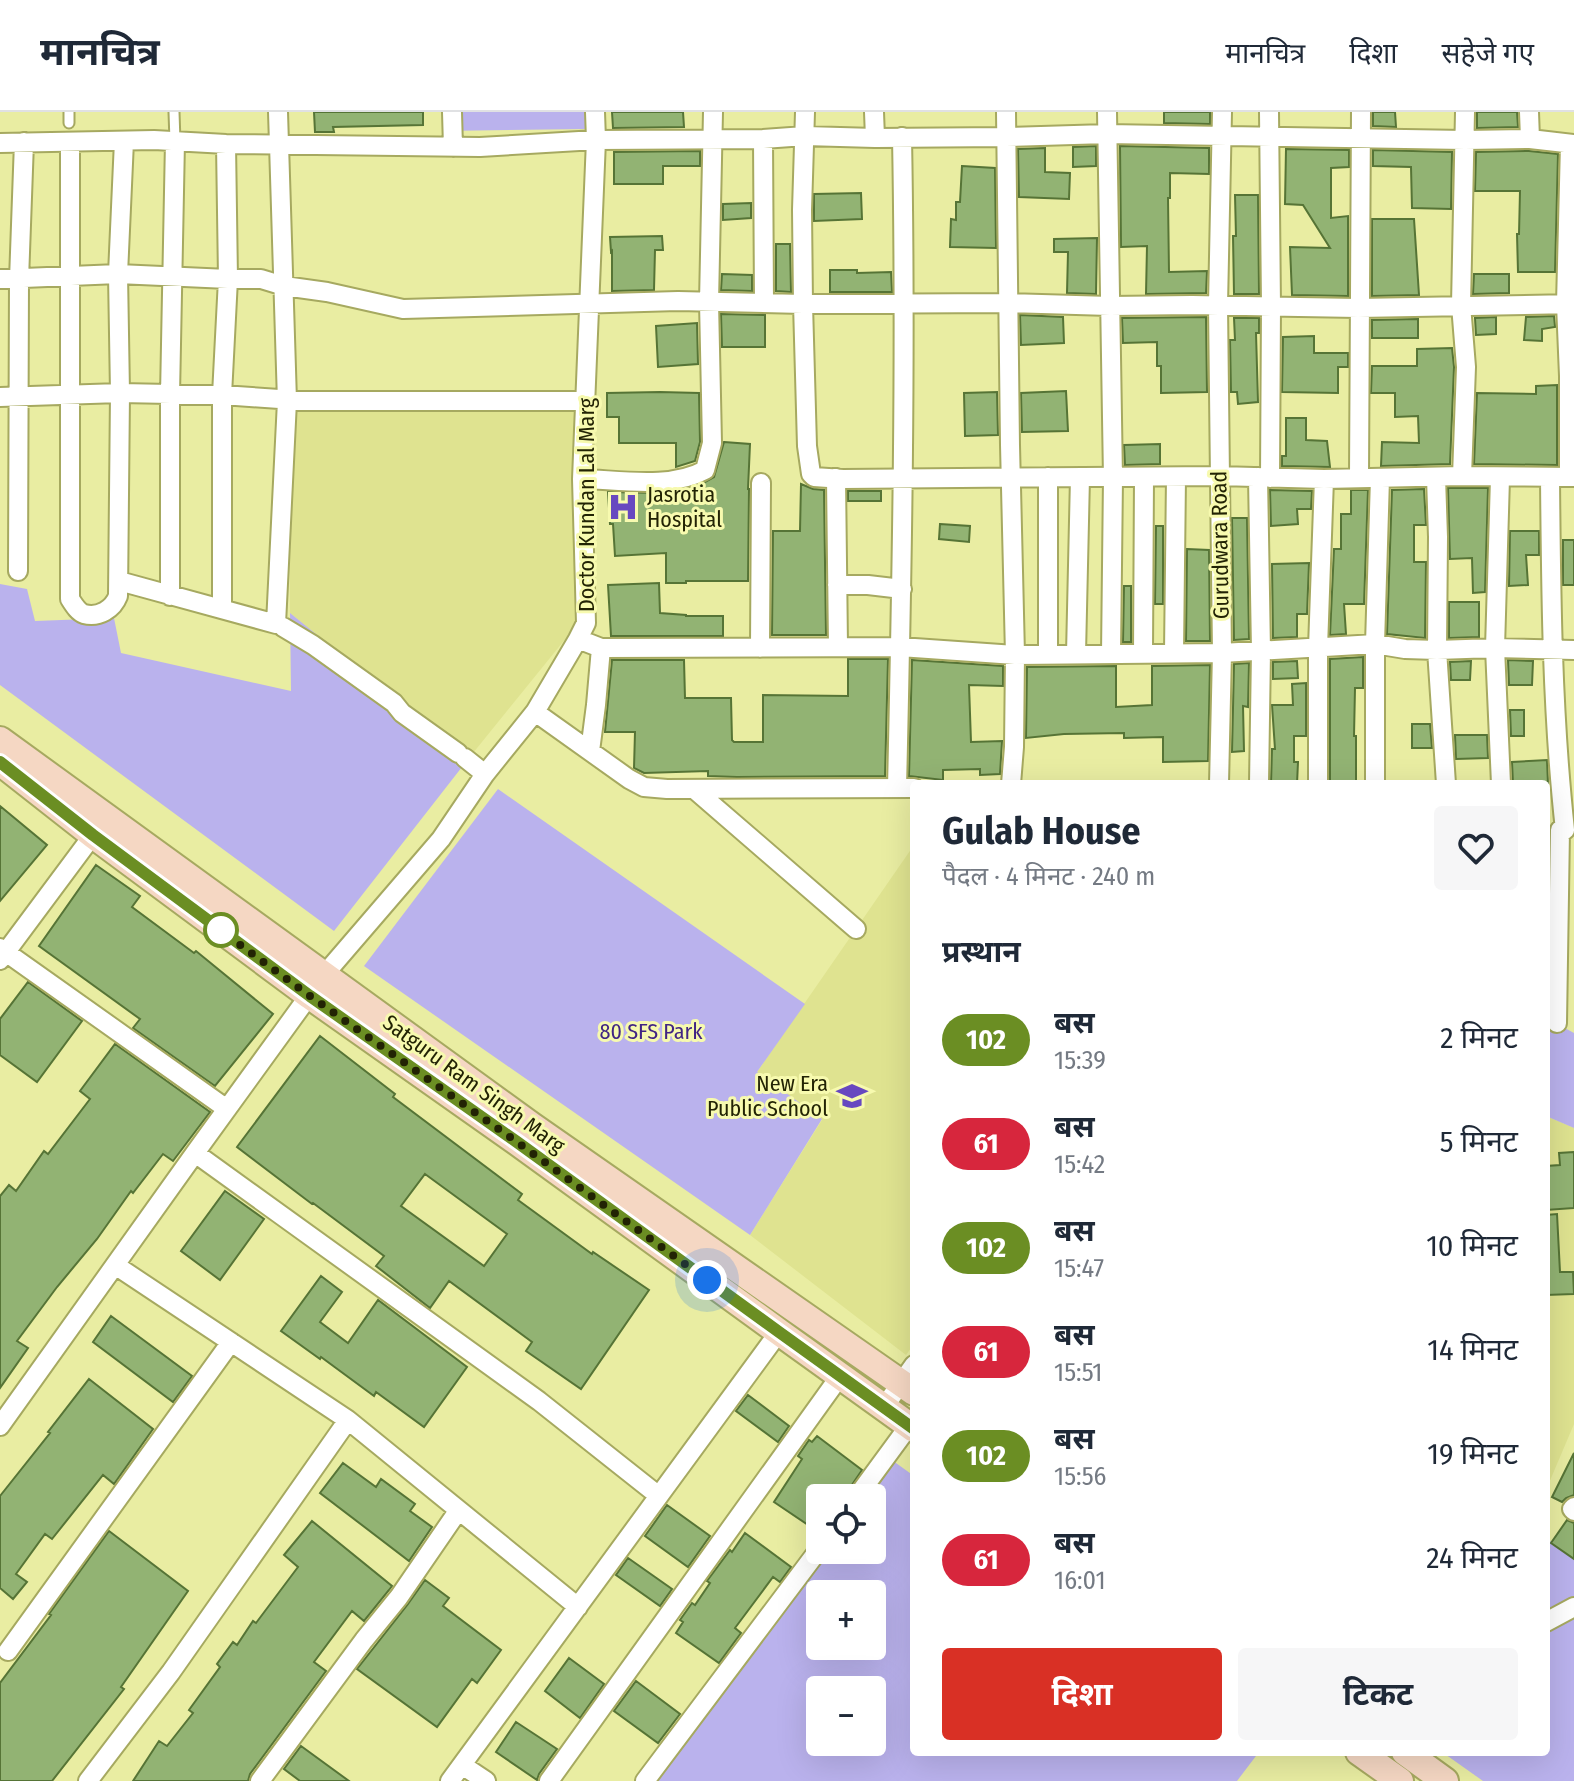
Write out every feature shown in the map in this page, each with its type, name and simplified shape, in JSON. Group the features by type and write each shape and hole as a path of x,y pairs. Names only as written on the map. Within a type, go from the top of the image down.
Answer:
{"main road":[{"name":"Satguru Ram Singh Marg","path":"0,740 517,1142 840,1376 910,1422"},
{"name":"Satguru Ram Singh Marg","path":"0,762 93,835 910,1380"},
{"path":"1365,1756 1400,1781"},
{"path":"1411,1756 1445,1781"}],"street":[{"path":"119,581 276,624 287,401 278,112"},
{"path":"452,112 453,147"},
{"name":"Doctor Kundan Lal Marg","path":"0,1426 317,986 441,839 485,774 535,712 586,623 582,479 595,112"},
{"path":"582,479 672,481 694,477 705,470 712,443 709,302 713,112"},
{"path":"0,143 175,141 480,147 596,140 805,136 1006,137 1107,134 1530,139 1572,144 1569,376 1572,477 814,477 807,446 803,304 802,210 805,136 805,112"},
{"path":"874,112 875,138"},
{"path":"1006,112 1015,655 1011,780"},
{"path":"1107,112 1113,478 1111,654"},
{"name":"Gurudwara Road","path":"1219,780 1222,653 1218,305 1222,112"},
{"path":"1259,780 1264,477 1271,306 1269,112"},
{"path":"1359,478 1361,112"},
{"path":"1462,476 1466,367 1461,305 1465,112"},
{"path":"1529,112 1530,139"},
{"path":"535,712 644,787 905,788 900,647 905,303 902,137"},
{"path":"763,139 764,303"},
{"path":"70,142 70,599 76,609 84,614 95,614 114,606 119,581 118,274 124,141"},
{"path":"170,596 175,141"},
{"path":"18,571 19,280 24,142"},
{"path":"222,609 222,395 228,279 226,144"},
{"path":"0,279 118,274 261,279 403,309 709,302 1358,308 1570,304"},
{"path":"0,397 120,393 222,395 287,401 586,401"},
{"path":"1048,477 1048,654"},
{"path":"1076,654 1080,477"},
{"path":"1174,653 1176,477"},
{"path":"1436,477 1437,650 1446,780"},
{"path":"1550,477 1561,830 1559,1024"},
{"path":"836,478 838,646"},
{"path":"1143,653 1144,478"},
{"path":"1375,780 1380,478"},
{"path":"1500,478 1495,648 1501,780"},
{"path":"1318,780 1318,648 1324,479"},
{"path":"760,648 761,483"},
{"path":"837,585 902,589"},
{"path":"283,627 394,703 402,713 485,774"},
{"path":"578,639 601,648 900,647 1015,655 1222,653 1375,644 1437,650 1574,650"},
{"path":"590,751 601,648"},
{"path":"694,789 856,929"},
{"path":"93,835 2,953 227,1109"},
{"path":"195,1153 539,1401 659,1496"},
{"path":"115,1265 348,1420 578,1607"},
{"path":"450,1781 779,1332"},
{"path":"8,1651 231,1342"},
{"path":"549,1781 840,1376"},
{"path":"884,1407 910,1380"},
{"path":"88,1781 171,1672 348,1420"},
{"path":"867,1484 910,1428"},
{"path":"260,1781 399,1597 458,1511"},
{"path":"645,1781 808,1564"},
{"path":"1550,1620 1574,1607"},
{"path":"462,1765 486,1781"}],"lane":[{"path":"174,112 175,141"}],"shaded area":[{"path":"589,404 588,611 469,758 290,613 289,410"},
{"name":"New Era Public School","path":"910,851 910,1350 906,1355 750,1235 822,1120 757,1072"},
{"path":"1550,1118 1574,1128 1574,1424 1550,1481"}],"green space":[{"path":"442,112 587,112 587,129 442,131"},
{"path":"0,584 27,589 35,621 114,618 121,653 291,691 290,613 469,758 334,931 0,685"},
{"name":"80 SFS Park","path":"498,789 805,1004 757,1072 822,1119 750,1235 364,966"},
{"path":"1550,1020 1574,1033 1574,1128 1550,1118"},
{"path":"878,1450 910,1473 910,1756 1256,1756 1237,1781 650,1781 806,1554 806,1564 886,1564 886,1484 855,1484"},
{"path":"1550,1541 1574,1559 1574,1781 1483,1781 1448,1756 1550,1756"}],"building":[{"path":"314,112 423,112 423,125 333,127 334,132 315,132"},
{"path":"612,112 683,112 684,127 613,128"},
{"path":"1164,112 1210,112 1210,124 1164,123"},
{"path":"1373,112 1395,112 1396,127 1373,126"},
{"path":"1477,112 1517,112 1518,127 1477,128"},
{"path":"1096,146 1096,166 1073,167 1073,147"},
{"path":"1120,146 1209,148 1209,174 1170,173 1168,198 1169,272 1207,271 1206,293 1146,294 1147,246 1121,247"},
{"path":"1045,148 1045,172 1070,173 1069,199 1019,197 1018,149"},
{"path":"1286,149 1349,150 1349,167 1331,168 1331,218 1348,216 1348,296 1292,295 1290,247 1330,248 1303,205 1285,204"},
{"path":"1373,150 1452,152 1451,209 1412,208 1411,167 1373,166"},
{"path":"700,151 700,166 663,166 663,184 614,184 614,152"},
{"path":"1476,152 1558,154 1555,272 1518,272 1520,191 1475,191"},
{"path":"962,166 995,168 996,248 950,247 951,219 956,220 956,202 960,202"},
{"path":"861,193 862,219 814,221 814,194"},
{"path":"1235,195 1258,195 1259,294 1234,294"},
{"path":"751,203 751,218 723,220 723,204"},
{"path":"1372,219 1414,219 1419,295 1372,296"},
{"path":"662,236 663,250 655,250 654,290 612,291 610,237"},
{"path":"1097,238 1096,294 1067,293 1068,252 1054,252 1054,239"},
{"path":"776,244 790,244 791,292 776,291"},
{"path":"830,270 891,272 892,292 830,292"},
{"path":"722,274 752,275 752,291 721,290"},
{"path":"1474,274 1509,274 1509,293 1473,294"},
{"path":"721,314 765,315 765,347 722,347"},
{"path":"1020,315 1063,317 1064,343 1021,345"},
{"path":"1554,316 1555,327 1542,329 1542,341 1524,340 1526,317"},
{"path":"1206,317 1207,392 1161,393 1157,342 1123,343 1122,318"},
{"path":"1496,317 1496,334 1476,335 1475,318"},
{"path":"1234,318 1259,318 1259,333 1256,333 1258,402 1238,404 1237,392 1231,392 1230,340 1235,340"},
{"path":"1418,319 1418,338 1372,338 1372,320"},
{"path":"697,323 698,364 658,367 656,326"},
{"path":"1314,336 1314,353 1348,353 1348,367 1338,367 1338,393 1282,392 1283,337"},
{"path":"1452,348 1450,464 1381,466 1382,442 1419,443 1418,416 1395,417 1395,393 1371,393 1372,366 1417,366 1417,349"},
{"path":"1557,385 1557,465 1474,464 1477,393 1536,394 1536,386"},
{"path":"1066,391 1068,431 1022,432 1021,393"},
{"path":"997,392 998,435 965,436 964,393"},
{"path":"607,393 699,393 700,442 695,461 676,467 676,443 619,443 619,417 607,417"},
{"path":"1286,418 1306,418 1306,440 1327,441 1330,467 1282,466 1282,456 1286,456"},
{"path":"724,442 750,444 748,581 666,583 666,553 615,556 608,492 662,493 696,487 714,477"},
{"path":"1160,444 1160,464 1125,465 1124,445"},
{"path":"801,484 824,490 826,635 772,635 773,531 800,531"},
{"path":"1448,488 1488,488 1485,592 1473,593 1472,558 1450,559"},
{"path":"1424,489 1426,525 1414,525 1414,562 1426,562 1425,638 1387,634 1392,490"},
{"path":"1270,490 1312,491 1311,509 1297,509 1298,524 1271,526"},
{"path":"1351,490 1368,490 1364,604 1344,604 1346,634 1330,635 1334,549 1341,549 1341,514 1351,514"},
{"path":"848,491 881,491 881,501 848,501"},
{"path":"1232,518 1247,518 1249,639 1234,640"},
{"path":"940,524 970,526 969,542 939,539"},
{"path":"1156,526 1163,526 1163,604 1155,604"},
{"path":"1510,531 1539,531 1539,555 1526,555 1528,585 1509,586"},
{"path":"1563,540 1574,540 1574,585 1563,585"},
{"path":"1187,549 1209,550 1210,641 1186,641"},
{"path":"1309,563 1307,614 1297,614 1297,637 1273,638 1272,564"},
{"path":"659,583 660,613 723,616 723,636 611,636 608,585"},
{"path":"1124,586 1131,586 1131,642 1123,642"},
{"path":"1449,602 1479,602 1479,637 1449,638"},
{"path":"1363,657 1363,688 1355,688 1356,780 1330,780 1330,659"},
{"path":"848,659 888,659 885,776 737,777 708,776 708,771 644,773 634,768 635,732 605,732 612,660 684,660 685,698 731,698 732,740 763,742 763,695 848,696"},
{"path":"912,660 1003,666 1003,686 969,685 971,742 1002,741 1000,774 980,775 980,769 943,770 943,780 909,776"},
{"path":"1508,660 1533,661 1532,685 1509,685"},
{"path":"1297,661 1298,678 1273,679 1273,662"},
{"path":"1471,661 1470,680 1451,680 1450,662"},
{"path":"1249,663 1248,707 1243,706 1244,751 1232,752 1234,664"},
{"path":"1210,665 1208,761 1163,762 1163,737 1124,738 1124,733 1026,738 1027,667 1116,666 1116,707 1152,705 1152,666"},
{"path":"1306,683 1306,736 1294,736 1297,780 1271,780 1272,749 1275,749 1272,705 1293,705 1292,684"},
{"path":"1510,710 1524,710 1524,736 1511,736"},
{"path":"1412,724 1430,724 1432,748 1412,748"},
{"path":"1455,735 1487,735 1488,758 1456,759"},
{"path":"1547,760 1548,780 1513,780 1512,762"},
{"path":"0,806 47,845 0,901"},
{"path":"96,865 140,896 132,907 194,953 196,951 273,1014 215,1086 133,1028 140,1019 39,946"},
{"path":"28,982 82,1021 37,1082 0,1055 0,1019"},
{"path":"320,1036 395,1094 393,1097 522,1194 518,1200 592,1254 649,1290 581,1389 526,1351 532,1342 449,1281 430,1308 376,1266 384,1256 237,1147","holes":["425,1174 507,1234 484,1266 401,1206"]},
{"path":"115,1044 210,1112 173,1161 163,1154 57,1287 17,1341 28,1348 0,1388 0,1196 9,1185 16,1191 44,1151 48,1154 90,1099 80,1091"},
{"path":"1574,1152 1574,1208 1550,1210 1550,1166 1560,1165 1559,1153"},
{"path":"225,1191 264,1219 220,1280 181,1251"},
{"path":"1557,1214 1560,1272 1573,1272 1574,1294 1550,1295 1550,1215"},
{"path":"321,1276 342,1292 320,1322 348,1343 378,1300 467,1367 424,1427 281,1331"},
{"path":"111,1316 192,1376 173,1402 93,1342"},
{"path":"89,1379 153,1429 114,1484 103,1475 52,1539 45,1534 16,1574 27,1582 13,1599 0,1588 0,1496"},
{"path":"748,1395 789,1426 778,1442 736,1411"},
{"path":"817,1436 862,1470 852,1484 806,1484 806,1524 774,1502 802,1459 798,1456 809,1440 812,1442"},
{"path":"1574,1453 1574,1495 1562,1502 1552,1497"},
{"path":"343,1463 376,1487 381,1479 415,1504 410,1511 432,1527 409,1561 320,1493"},
{"path":"667,1505 710,1536 688,1567 645,1536"},
{"path":"1567,1520 1574,1523 1574,1559 1551,1543"},
{"path":"312,1521 392,1586 364,1621 352,1611 314,1662 326,1671 250,1774 248,1781 133,1781 159,1741 167,1746 193,1713 189,1710 220,1667 217,1664 233,1642 237,1645 253,1621 256,1623 298,1567 284,1555"},
{"path":"109,1531 188,1591 121,1687 124,1689 52,1781 0,1781 0,1683"},
{"path":"745,1533 791,1567 780,1582 773,1577 735,1628 741,1633 719,1663 676,1633 683,1622 680,1620 692,1603 695,1605 710,1583 707,1581"},
{"path":"628,1558 672,1589 660,1606 616,1575"},
{"path":"425,1580 449,1598 443,1606 501,1650 477,1683 472,1679 437,1727 357,1669"},
{"path":"569,1658 604,1684 580,1718 545,1691"},
{"path":"636,1681 680,1714 658,1743 614,1711"},
{"path":"516,1722 557,1749 537,1780 496,1752"},
{"path":"301,1746 349,1781 300,1781 284,1769"}],"bus line":[{"name":"102","path":"0,762 310,996 910,1426"}],"place":[{"name":"Jasrotia Hospital","path":"623,507"},
{"name":"New Era Public School","path":"852,1096"}],"route":[{"path":"221,930 213,925 707,1280"}]}
